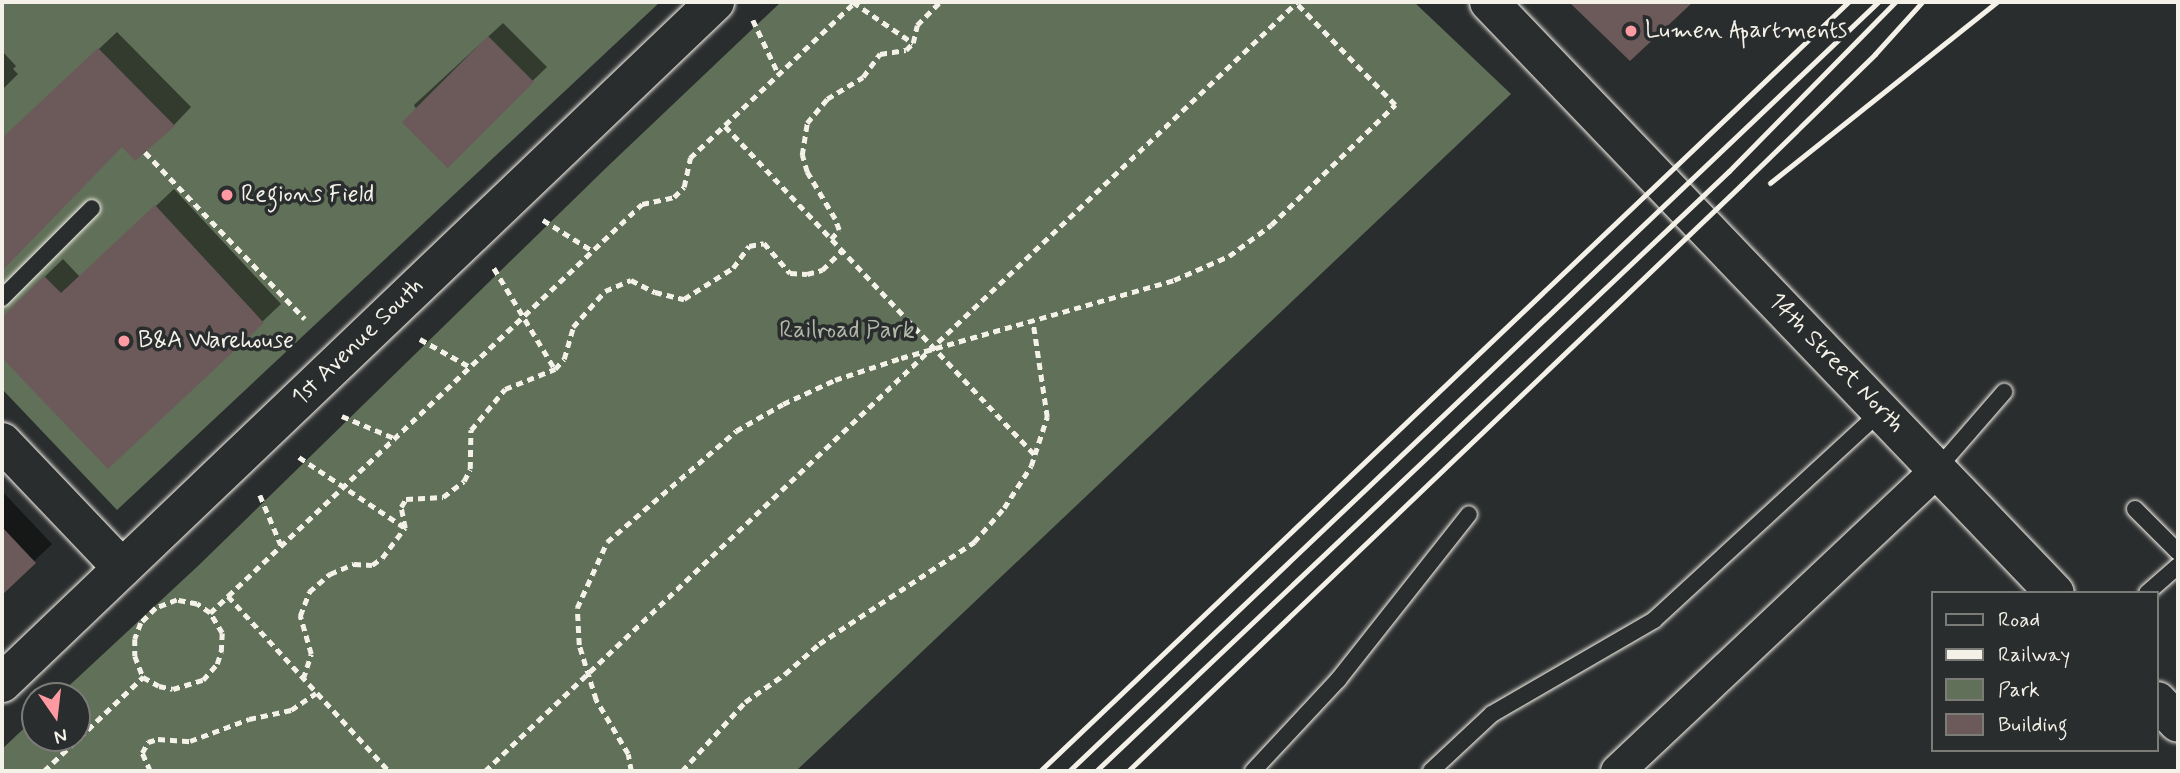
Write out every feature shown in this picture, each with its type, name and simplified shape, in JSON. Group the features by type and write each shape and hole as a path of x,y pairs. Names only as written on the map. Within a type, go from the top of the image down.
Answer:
{"street":[{"name":"1st Avenue South","path":"2,683 715,2"},
{"name":"14th Street North","path":"1489,2 2053,591"},
{"path":"2,442 122,568"},
{"path":"1617,771 1938,468"},
{"path":"2159,703 2178,723"}],"lane":[{"path":"2,298 92,208"},
{"path":"1938,468 2004,393"},
{"path":"1431,771 1492,714 1654,620 1882,410"},
{"path":"2135,509 2178,552"},
{"path":"1253,771 1338,680 1469,514"},
{"path":"2149,591 2178,566"}],"path":[{"path":"210,613 642,204 674,197 684,187 690,158 854,2 914,43"},
{"path":"831,239 839,230 807,173 802,155 807,123 827,99 863,77 880,54 906,50 914,43 917,25 940,2"},
{"path":"485,771 587,675 934,348 1296,2 1395,105 1271,225 1229,256 1174,280 1033,323 934,348 835,380 783,404 736,431 607,542 577,608 579,645 587,675 596,701 628,754 631,771"},
{"path":"754,20 779,75"},
{"path":"725,126 1035,454"},
{"path":"145,152 305,319"},
{"path":"543,220 593,251"},
{"path":"303,679 311,654 300,615 309,592 330,574 354,564 372,565 382,558 405,528 401,507 406,499 443,497 464,481 470,470 471,430 505,389 555,369 564,359 573,327 605,291 631,280 655,292 684,299 733,268 749,246 764,243 790,273 807,274 822,270 842,251"},
{"path":"494,268 555,369"},
{"path":"682,771 745,702 785,674 819,644 974,542 1004,508 1031,466 1047,417 1033,323"},
{"path":"420,338 470,367"},
{"path":"342,416 394,438"},
{"path":"299,457 405,528"},
{"path":"260,495 281,545"},
{"path":"228,596 389,771"},
{"path":"177,600 197,604 210,613 222,633 221,652 217,664 203,680 173,689 143,677 135,656 135,639 141,623 156,608 177,600"},
{"path":"91,726 143,677"},
{"path":"150,771 144,763 142,752 148,742 158,739 190,741 249,719 291,710 316,693"},
{"path":"44,771 64,752"}],"green space":[{"name":"Regions Field","path":"2,2 660,2 117,510 2,389"},
{"name":"Railroad Park","path":"781,2 1414,2 1511,94 796,771 2,771 2,749 21,731 21,752 91,752 91,682 73,682 199,565 607,167"}],"building":[{"name":"Lumen Apartments","path":"1569,2 1693,2 1630,61"},
{"path":"488,36 534,82 448,168 402,122"},
{"path":"98,48 175,126 135,161 122,147 2,271 2,138"},
{"name":"B&A Warehouse","path":"155,205 264,323 108,469 2,358 2,317 44,276 61,293"},
{"path":"2,527 36,563 2,595"}],"railway":[{"path":"1040,771 1848,2"},
{"path":"1069,771 1878,2"},
{"path":"1096,771 1729,171 1895,2"},
{"path":"1128,771 1742,184 1875,54 1922,2"},
{"path":"1770,183 1997,2"}],"place":[{"name":"Lumen Apartments","path":"1631,31"},
{"name":"Regions Field","path":"227,195"},
{"name":"B&A Warehouse","path":"124,341"}]}
